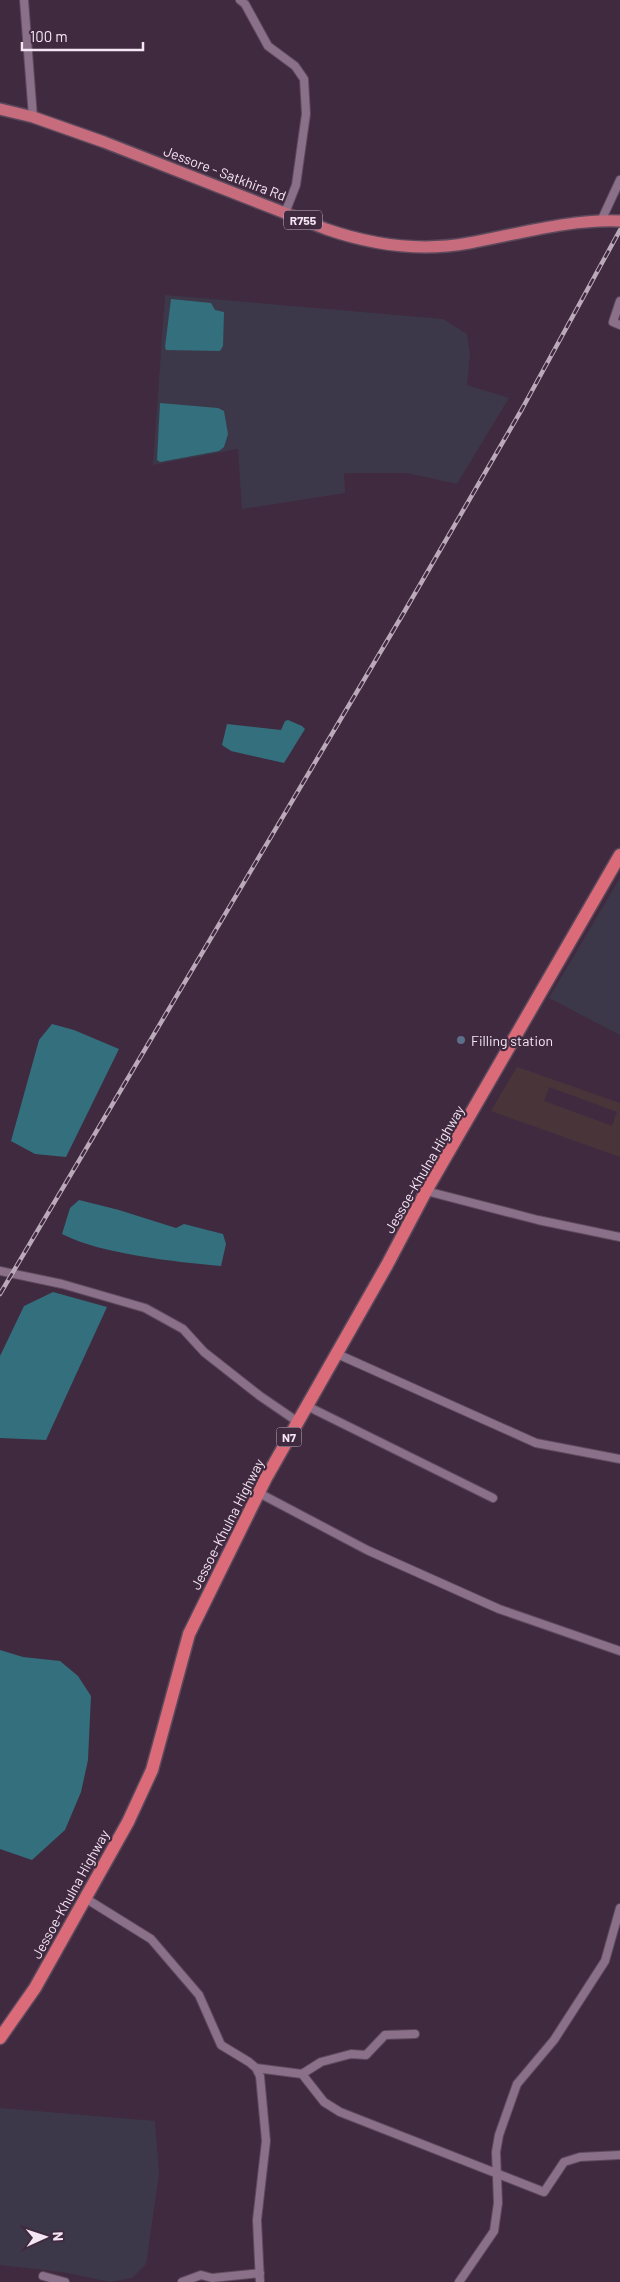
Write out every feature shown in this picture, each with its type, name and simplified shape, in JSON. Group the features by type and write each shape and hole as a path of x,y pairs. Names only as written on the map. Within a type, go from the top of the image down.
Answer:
{"highway":[{"name":"Jessoe-Khulna Highway","path":"0,2038 35,1988 128,1822 152,1770 189,1634 259,1493 335,1353 387,1265 426,1191 620,855"}],"main road":[{"name":"Jessore - Satkhira Rd","path":"0,109 32,117 104,142 350,238 386,245 423,247 468,244 554,226 620,221"}],"street":[{"path":"24,0 32,117"},
{"path":"240,0 245,4 268,46 295,66 304,79 306,114 296,185 285,213"},
{"path":"601,221 620,180"},
{"path":"620,301 613,322 620,325"},
{"path":"426,1191 620,1238"},
{"path":"0,1272 62,1284 145,1308 183,1329 204,1352 260,1396 298,1422"},
{"path":"335,1353 536,1443 620,1459"},
{"path":"307,1406 492,1498"},
{"path":"259,1493 368,1550 499,1609 620,1651"},
{"path":"85,1898 151,1939 199,1996 221,2045 249,2062 256,2068 260,2076 266,2141 257,2220 260,2282"},
{"path":"460,2282 494,2231 498,2203 496,2152 499,2135 517,2084 554,2040 605,1961 620,1908"},
{"path":"256,2068 302,2074 321,2062 351,2054 366,2054 385,2035 415,2034"},
{"path":"302,2074 324,2102 340,2112 544,2192 564,2162 580,2156 620,2155"},
{"path":"182,2282 201,2275 212,2278 260,2273"},
{"path":"44,2276 65,2282"}],"shaded area":[{"path":"165,295 443,319 467,334 470,355 467,385 509,398 457,484 407,473 344,473 345,493 242,509 238,449 153,465"},
{"path":"620,878 620,1035 549,998"},
{"path":"517,1067 620,1103 620,1157 491,1111","holes":["549,1087 617,1112 612,1126 544,1101"]},
{"path":"0,2108 155,2121 159,2174 146,2264 132,2278 110,2282 62,2272 0,2265"}],"water":[{"path":"171,299 211,303 215,310 224,312 223,346 220,351 166,350"},
{"path":"160,403 218,408 224,411 228,434 224,447 219,451 160,462 157,460"},
{"path":"288,720 305,729 284,763 231,751 222,745 227,724 281,730 285,721"},
{"path":"52,1024 74,1030 119,1049 66,1157 35,1154 11,1141 39,1040"},
{"path":"79,1200 176,1228 184,1224 223,1234 226,1244 221,1266 117,1252 78,1241 62,1234 70,1208"},
{"path":"53,1292 107,1307 46,1440 0,1438 0,1356 24,1306"},
{"path":"0,1650 23,1657 60,1661 78,1676 91,1696 88,1760 81,1792 65,1830 32,1860 0,1849"}],"railway":[{"path":"0,1294 403,614 522,409 620,230"}],"place":[{"name":"Filling station","path":"461,1040"}]}
